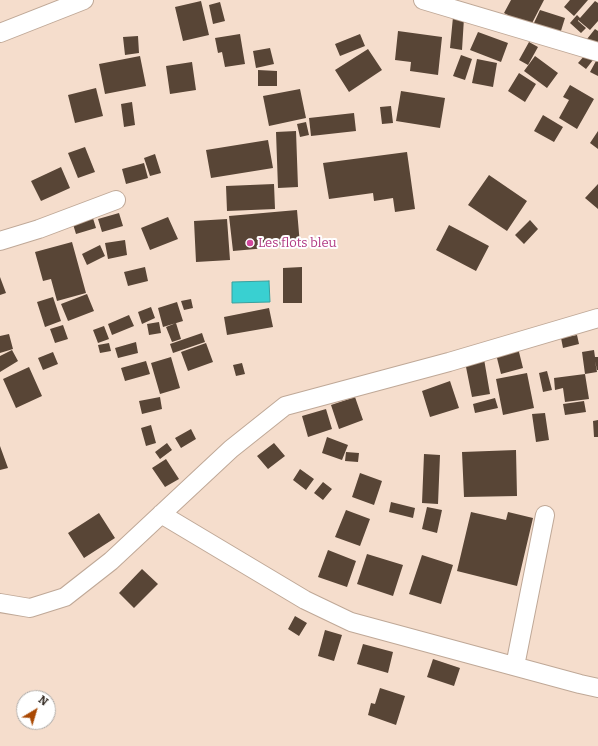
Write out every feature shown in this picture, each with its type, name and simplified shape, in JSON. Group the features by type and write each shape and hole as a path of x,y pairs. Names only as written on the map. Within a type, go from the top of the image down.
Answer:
{"street":[{"path":"0,33 84,0"},
{"path":"423,0 598,52"},
{"path":"0,241 39,229 116,200"},
{"path":"0,603 30,608 65,597 111,561 231,449 285,406 449,362 598,318"},
{"path":"161,514 305,600 351,622 598,688"},
{"path":"515,666 545,514"}],"water":[{"path":"269,281 270,302 232,303 232,282"}],"building":[{"path":"511,0 544,0 530,27 504,13"},
{"path":"570,0 588,0 574,16 564,7"},
{"path":"201,1 209,35 183,41 175,7"},
{"path":"595,1 598,3 598,21 590,30 578,20 586,28 581,33 570,23 577,15 580,18"},
{"path":"220,2 225,21 213,24 209,5"},
{"path":"540,10 565,18 560,34 533,25"},
{"path":"453,17 464,18 462,50 450,48"},
{"path":"595,29 598,31 598,43 587,39"},
{"path":"398,31 442,37 438,75 410,71 411,62 395,60"},
{"path":"478,32 508,43 501,62 470,50"},
{"path":"240,34 245,64 225,67 222,52 218,53 215,38"},
{"path":"360,34 365,46 340,56 335,44"},
{"path":"138,36 139,53 125,55 123,37"},
{"path":"529,42 538,47 528,65 519,60"},
{"path":"270,48 274,64 256,68 253,51"},
{"path":"368,49 382,70 349,92 335,70"},
{"path":"461,55 472,59 465,80 453,76"},
{"path":"585,55 593,60 586,69 578,63"},
{"path":"140,56 146,86 105,94 99,64"},
{"path":"535,56 558,73 547,88 524,71"},
{"path":"477,59 497,63 493,87 472,83"},
{"path":"596,61 598,62 598,76 590,72"},
{"path":"192,62 196,90 170,94 166,66"},
{"path":"258,70 277,71 277,86 258,86"},
{"path":"519,73 536,84 525,102 508,91"},
{"path":"570,85 594,99 577,129 559,118 569,100 563,97"},
{"path":"96,88 103,116 75,123 68,95"},
{"path":"300,89 306,118 269,126 263,96"},
{"path":"401,91 445,98 440,128 396,121"},
{"path":"132,102 135,125 124,127 121,104"},
{"path":"391,106 393,123 382,124 380,107"},
{"path":"354,113 356,131 311,136 309,118"},
{"path":"543,115 563,127 554,142 534,131"},
{"path":"306,122 309,135 300,137 297,124"},
{"path":"296,131 298,187 278,188 276,132"},
{"path":"598,131 598,149 590,143"},
{"path":"268,140 273,168 211,178 206,150"},
{"path":"85,147 95,172 78,178 68,153"},
{"path":"407,152 415,209 395,212 393,198 374,201 373,193 329,199 323,163"},
{"path":"155,154 161,173 150,176 144,158"},
{"path":"144,163 148,178 126,184 122,169"},
{"path":"61,167 70,188 41,201 31,181"},
{"path":"489,175 527,201 507,231 468,205"},
{"path":"274,184 275,209 227,211 226,186"},
{"path":"598,184 598,209 585,198"},
{"path":"297,210 300,245 233,251 229,216"},
{"path":"119,213 123,226 102,232 98,219"},
{"path":"92,215 96,228 76,234 72,221"},
{"path":"168,217 178,239 150,250 141,228"},
{"path":"227,219 230,260 196,262 194,221"},
{"path":"530,220 538,229 524,244 515,235"},
{"path":"449,225 489,246 476,271 436,250"},
{"path":"125,240 127,255 108,259 105,243"},
{"path":"72,242 86,293 57,301 51,279 43,281 35,252"},
{"path":"100,245 105,256 87,265 82,254"},
{"path":"145,267 148,281 128,286 124,272"},
{"path":"302,267 302,303 283,303 283,268"},
{"path":"0,277 6,293 0,295"},
{"path":"87,294 94,311 68,321 61,304"},
{"path":"53,297 61,321 45,327 37,302"},
{"path":"191,299 193,308 184,310 181,301"},
{"path":"177,302 183,321 163,327 158,308"},
{"path":"151,307 155,318 142,324 138,312"},
{"path":"269,308 273,327 227,335 224,317"},
{"path":"129,315 134,326 112,335 108,324"},
{"path":"159,322 161,333 149,335 147,324"},
{"path":"176,323 181,339 172,342 166,327"},
{"path":"63,325 68,339 55,343 50,329"},
{"path":"104,326 109,339 98,343 93,330"},
{"path":"202,333 205,342 173,353 170,344"},
{"path":"9,334 13,349 0,353 0,336"},
{"path":"577,335 579,344 563,348 561,338"},
{"path":"136,342 138,353 118,358 115,348"},
{"path":"109,343 111,351 100,353 98,345"},
{"path":"206,343 213,362 188,371 181,352"},
{"path":"518,348 523,368 501,374 496,354"},
{"path":"12,350 18,361 0,372 0,356"},
{"path":"594,350 595,357 598,357 598,370 595,361 597,372 585,374 582,352"},
{"path":"53,352 58,364 43,370 38,358"},
{"path":"171,357 180,388 160,394 151,363"},
{"path":"484,359 490,394 472,397 465,362"},
{"path":"146,361 150,374 125,381 121,368"},
{"path":"242,363 245,374 236,376 233,365"},
{"path":"29,367 42,396 16,408 3,379"},
{"path":"547,371 552,390 543,392 539,373"},
{"path":"527,373 534,408 503,415 496,379"},
{"path":"585,374 589,399 565,402 563,388 555,390 554,378"},
{"path":"450,381 459,408 430,417 422,391"},
{"path":"160,397 162,409 142,414 139,401"},
{"path":"355,397 363,420 339,429 331,405"},
{"path":"495,398 498,408 475,413 473,404"},
{"path":"584,401 586,412 565,415 563,404"},
{"path":"326,409 332,429 308,437 302,416"},
{"path":"545,413 549,440 536,442 532,414"},
{"path":"598,420 598,437 594,437 593,421"},
{"path":"151,425 156,443 146,446 141,428"},
{"path":"191,429 196,439 181,448 175,438"},
{"path":"327,437 348,445 342,460 322,453"},
{"path":"167,443 172,450 160,459 155,452"},
{"path":"274,443 285,456 268,469 257,456"},
{"path":"0,446 8,468 0,470"},
{"path":"516,450 517,496 464,497 462,452"},
{"path":"346,452 359,453 358,462 345,461"},
{"path":"424,454 440,455 438,504 422,503"},
{"path":"166,459 179,479 165,487 152,468"},
{"path":"300,469 314,479 306,490 293,480"},
{"path":"360,473 382,481 374,505 352,497"},
{"path":"323,482 332,489 323,500 314,493"},
{"path":"391,502 415,508 413,518 389,512"},
{"path":"427,507 442,510 437,533 422,529"},
{"path":"346,510 370,519 360,546 335,537"},
{"path":"471,512 506,520 508,512 533,518 517,586 457,571"},
{"path":"99,513 115,538 84,558 68,533"},
{"path":"328,550 356,561 347,587 318,577"},
{"path":"367,554 403,565 393,596 357,584"},
{"path":"422,555 453,565 441,604 409,594"},
{"path":"142,569 158,584 134,608 119,593"},
{"path":"295,616 307,623 299,636 288,629"},
{"path":"325,630 342,635 334,661 318,656"},
{"path":"363,644 393,652 388,673 357,664"},
{"path":"433,659 460,668 454,686 427,677"},
{"path":"380,688 405,696 396,725 368,715 371,703 375,704"}],"place":[{"name":"Les flots bleu","path":"250,243"}]}
